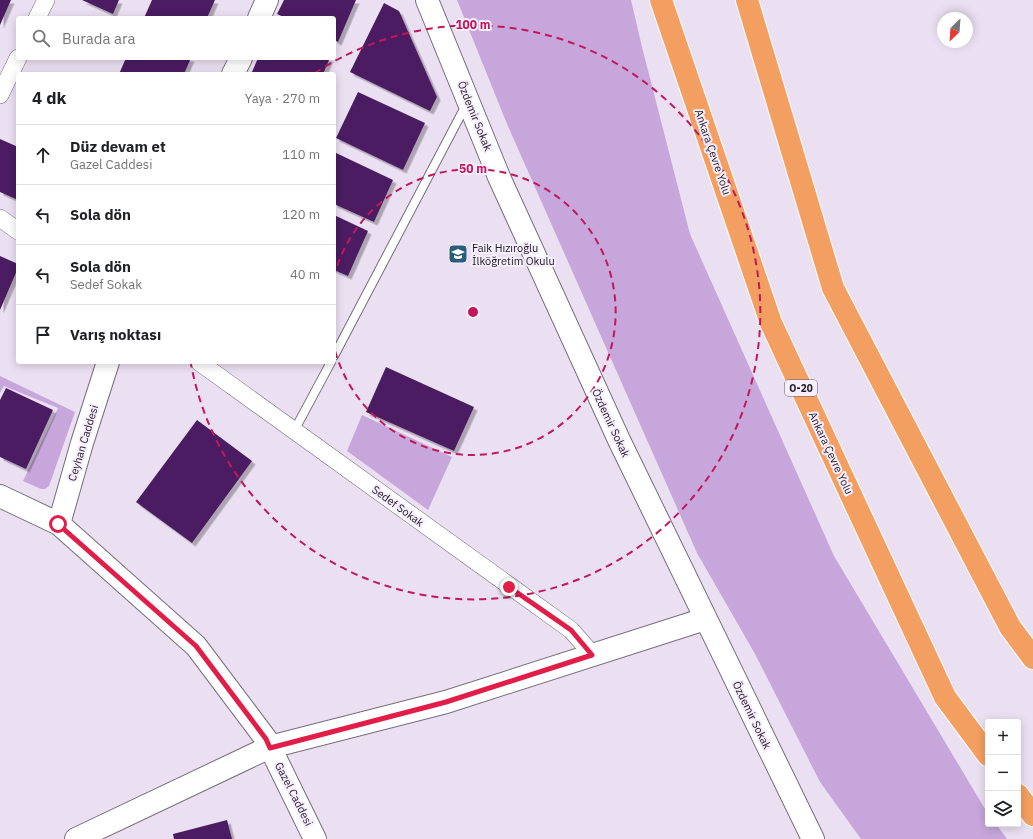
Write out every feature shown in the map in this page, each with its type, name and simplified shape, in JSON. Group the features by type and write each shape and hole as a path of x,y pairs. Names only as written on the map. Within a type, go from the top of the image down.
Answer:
{"highway":[{"name":"Ankara Çevre Yolu","path":"661,0 771,323 945,697 985,751"},
{"path":"747,0 833,288 1010,627 1033,658"},
{"path":"1021,799 1033,815"}],"street":[{"path":"39,16 46,0"},
{"path":"260,16 267,0"},
{"name":"Özdemir Sokak","path":"427,0 500,177 613,427 813,839"},
{"path":"0,95 17,60"},
{"path":"234,72 240,60"},
{"path":"0,218 16,230"},
{"name":"Ceyhan Caddesi","path":"58,524 82,442 107,364"},
{"name":"Sedef Sokak","path":"202,364 571,630 592,655"},
{"name":"Gazel Caddesi","path":"0,496 58,524 196,646 266,739 316,839"},
{"path":"76,839 270,748 446,702 705,618"}],"lane":[{"path":"336,352 468,100"},
{"path":"294,431 330,364"}],"shaded area":[{"path":"457,0 631,0 690,234 834,556 985,809 985,827 998,827 1007,839 861,839 820,782 755,654 697,553 507,124"},
{"path":"0,376 75,412 49,486 45,489 41,489 23,481 58,408 4,386 0,393"},
{"path":"362,415 452,457 428,510 347,451"}],"building":[{"path":"0,0 11,0 0,25"},
{"path":"82,0 119,0 113,14"},
{"path":"152,0 215,0 208,16 145,16"},
{"path":"284,0 356,0 338,42 336,41 336,16 282,16 277,14"},
{"path":"384,3 399,11 437,97 430,111 350,72"},
{"path":"125,60 190,60 185,72 120,72"},
{"path":"257,60 329,60 324,72 252,72"},
{"path":"358,92 425,123 403,170 336,138"},
{"path":"0,139 16,146 16,199 0,192"},
{"path":"336,153 393,180 374,222 336,205"},
{"path":"336,216 368,231 348,276 336,271"},
{"path":"0,256 16,263 16,273 0,310"},
{"path":"386,367 474,407 454,451 366,412"},
{"path":"6,388 53,410 26,469 0,457 0,400"},
{"path":"197,420 252,461 192,543 136,502"},
{"path":"227,820 232,839 174,839 173,834"}],"place":[{"name":"Faik Hızıroğlu İlköğretim Okulu","path":"458,254"}],"route":[{"path":"58,524 196,646 266,739 270,748 446,702 592,655 571,630 509,587"}]}
